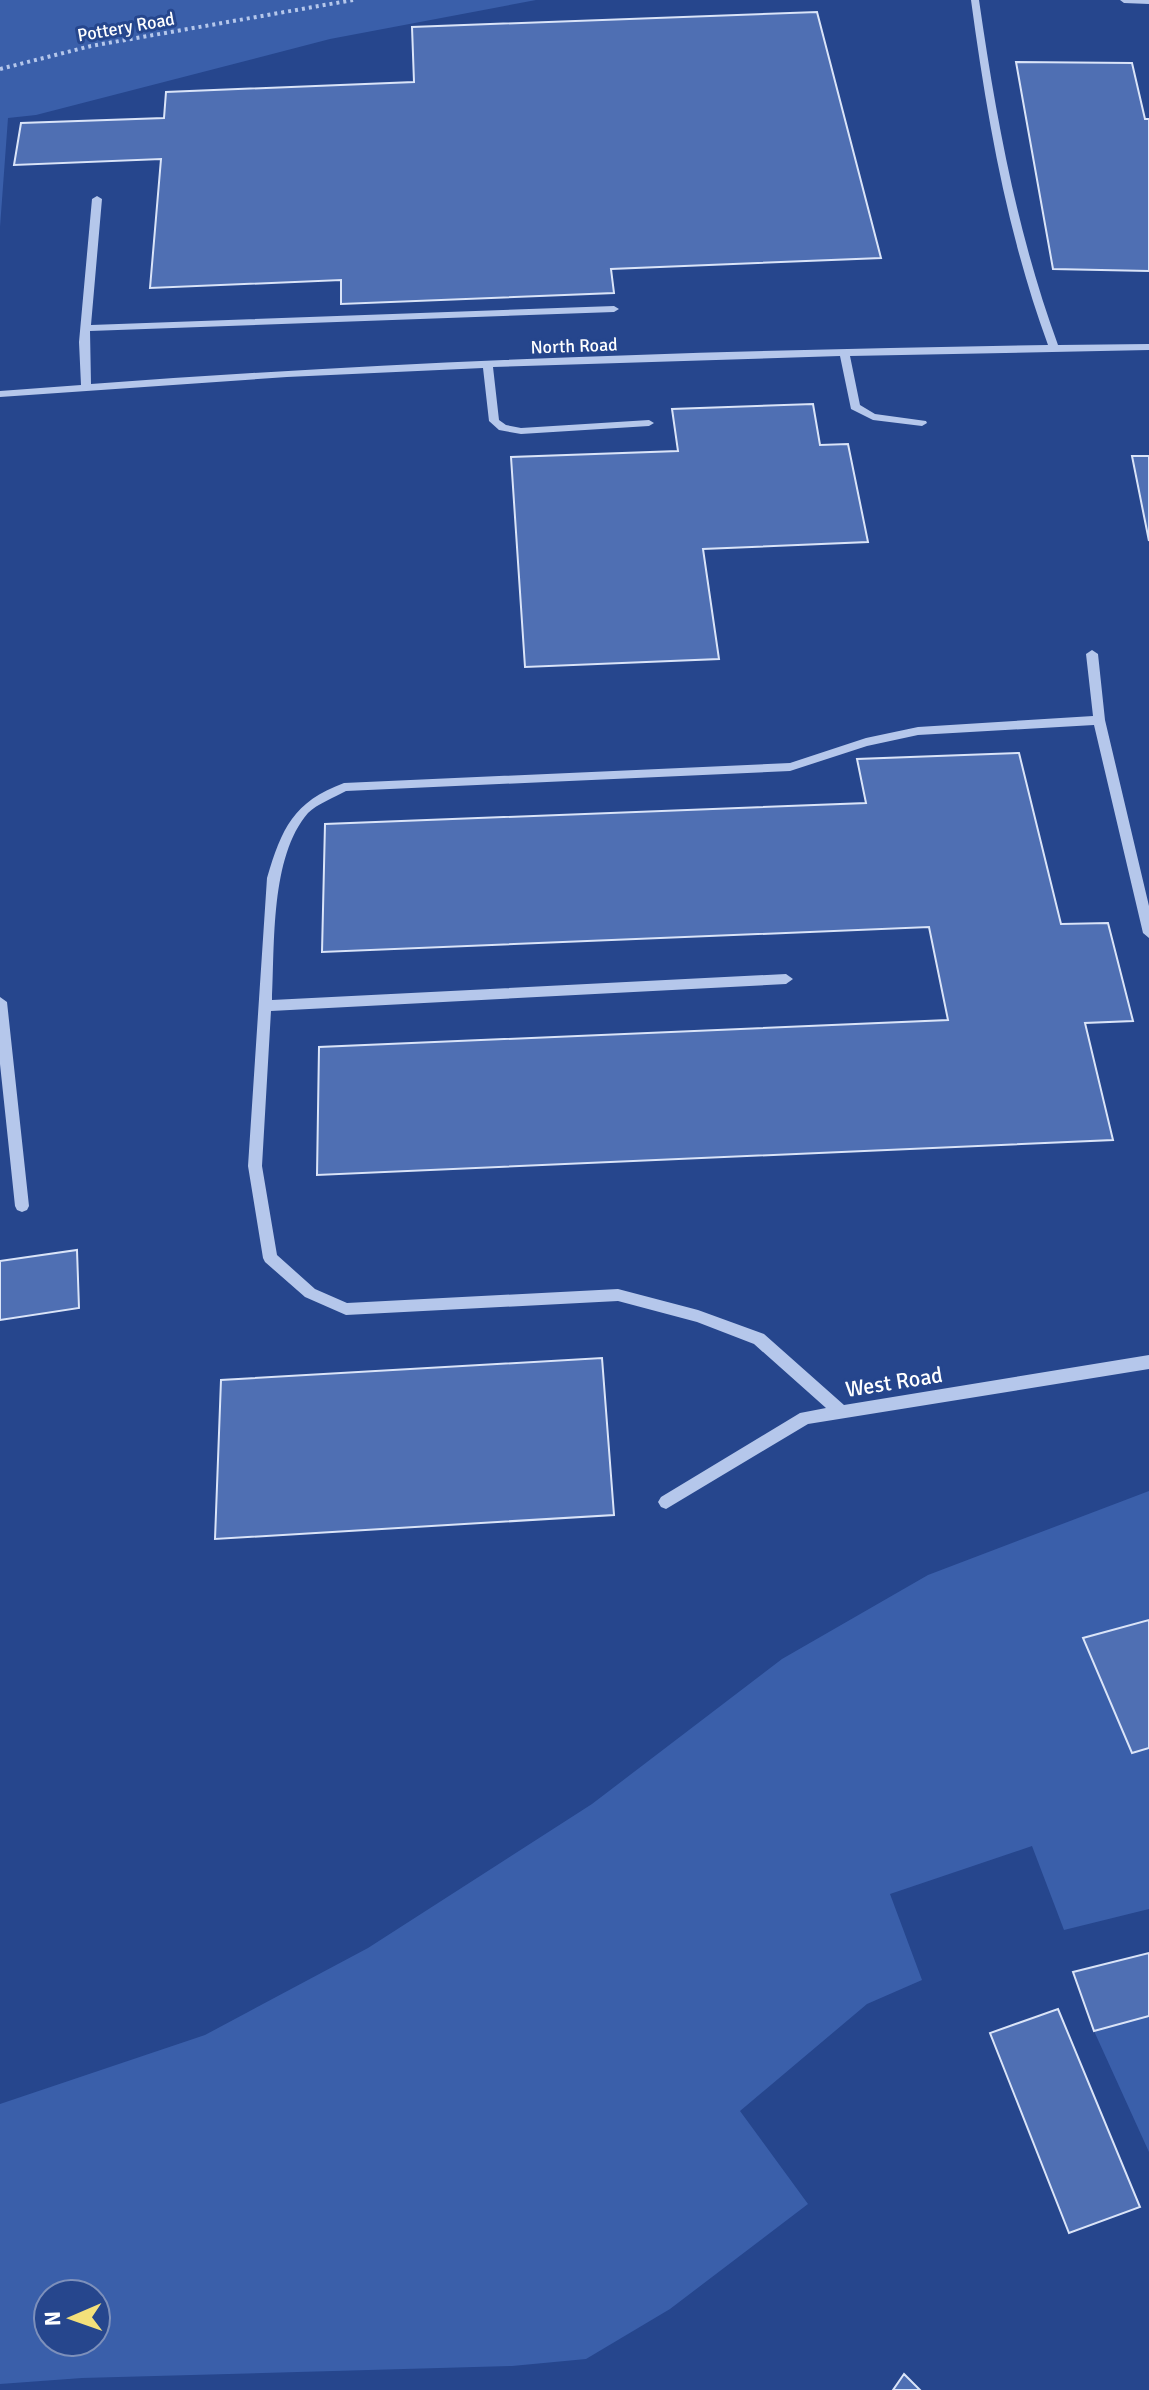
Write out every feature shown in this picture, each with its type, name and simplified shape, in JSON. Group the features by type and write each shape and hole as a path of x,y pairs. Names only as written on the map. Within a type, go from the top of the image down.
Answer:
{"street":[{"path":"975,0 987,91 1031,291 1054,349"},
{"path":"1124,0 1149,1"},
{"path":"86,387 86,328 97,199"},
{"path":"86,328 614,309"},
{"name":"North Road","path":"0,394 488,366 844,351 1149,347"},
{"path":"844,351 855,407 873,417 922,423"},
{"path":"488,366 494,421 503,428 521,431 649,423"},
{"path":"1092,654 1099,720 1149,933"},
{"path":"843,1413 759,1339 698,1316 618,1295 346,1309 310,1293 270,1258 255,1166 273,878 283,844 305,808 344,787 790,767 866,742 918,731 1099,720"},
{"path":"265,1006 786,979"},
{"path":"0,1002 22,1206"},
{"name":"West Road","path":"666,1502 805,1418 1149,1362"}],"path":[{"name":"Pottery Road","path":"0,69 91,46 353,0"}],"shaded area":[{"path":"0,0 536,0 330,39 36,115 8,118 0,227"},
{"path":"1149,1491 1149,1909 1064,1930 1032,1846 890,1894 922,1980 867,2004 740,2111 808,2204 670,2309 586,2359 512,2366 82,2378 0,2384 0,2104 205,2035 368,1948 592,1804 782,1659 928,1575"},
{"path":"1149,2016 1149,2152 1094,2031"}],"building":[{"path":"817,12 881,258 611,269 614,293 341,304 341,280 150,288 161,159 14,165 21,123 164,118 166,92 414,82 412,27"},
{"path":"1016,62 1132,63 1145,119 1149,119 1149,271 1053,269"},
{"path":"813,404 820,445 848,444 868,542 703,549 719,659 525,667 511,457 678,451 672,409"},
{"path":"1132,456 1149,456 1149,541"},
{"path":"1019,753 1061,924 1108,923 1133,1021 1085,1023 1113,1140 317,1175 319,1047 948,1020 929,927 322,952 325,824 866,803 857,759"},
{"path":"77,1250 79,1308 0,1320 0,1261"},
{"path":"602,1358 614,1515 215,1539 221,1380"},
{"path":"1149,1620 1149,1748 1132,1753 1083,1638"},
{"path":"1149,1953 1149,2016 1094,2031 1073,1972"},
{"path":"1058,2009 1140,2207 1069,2233 990,2033"},
{"path":"904,2374 920,2390 893,2390"}]}
